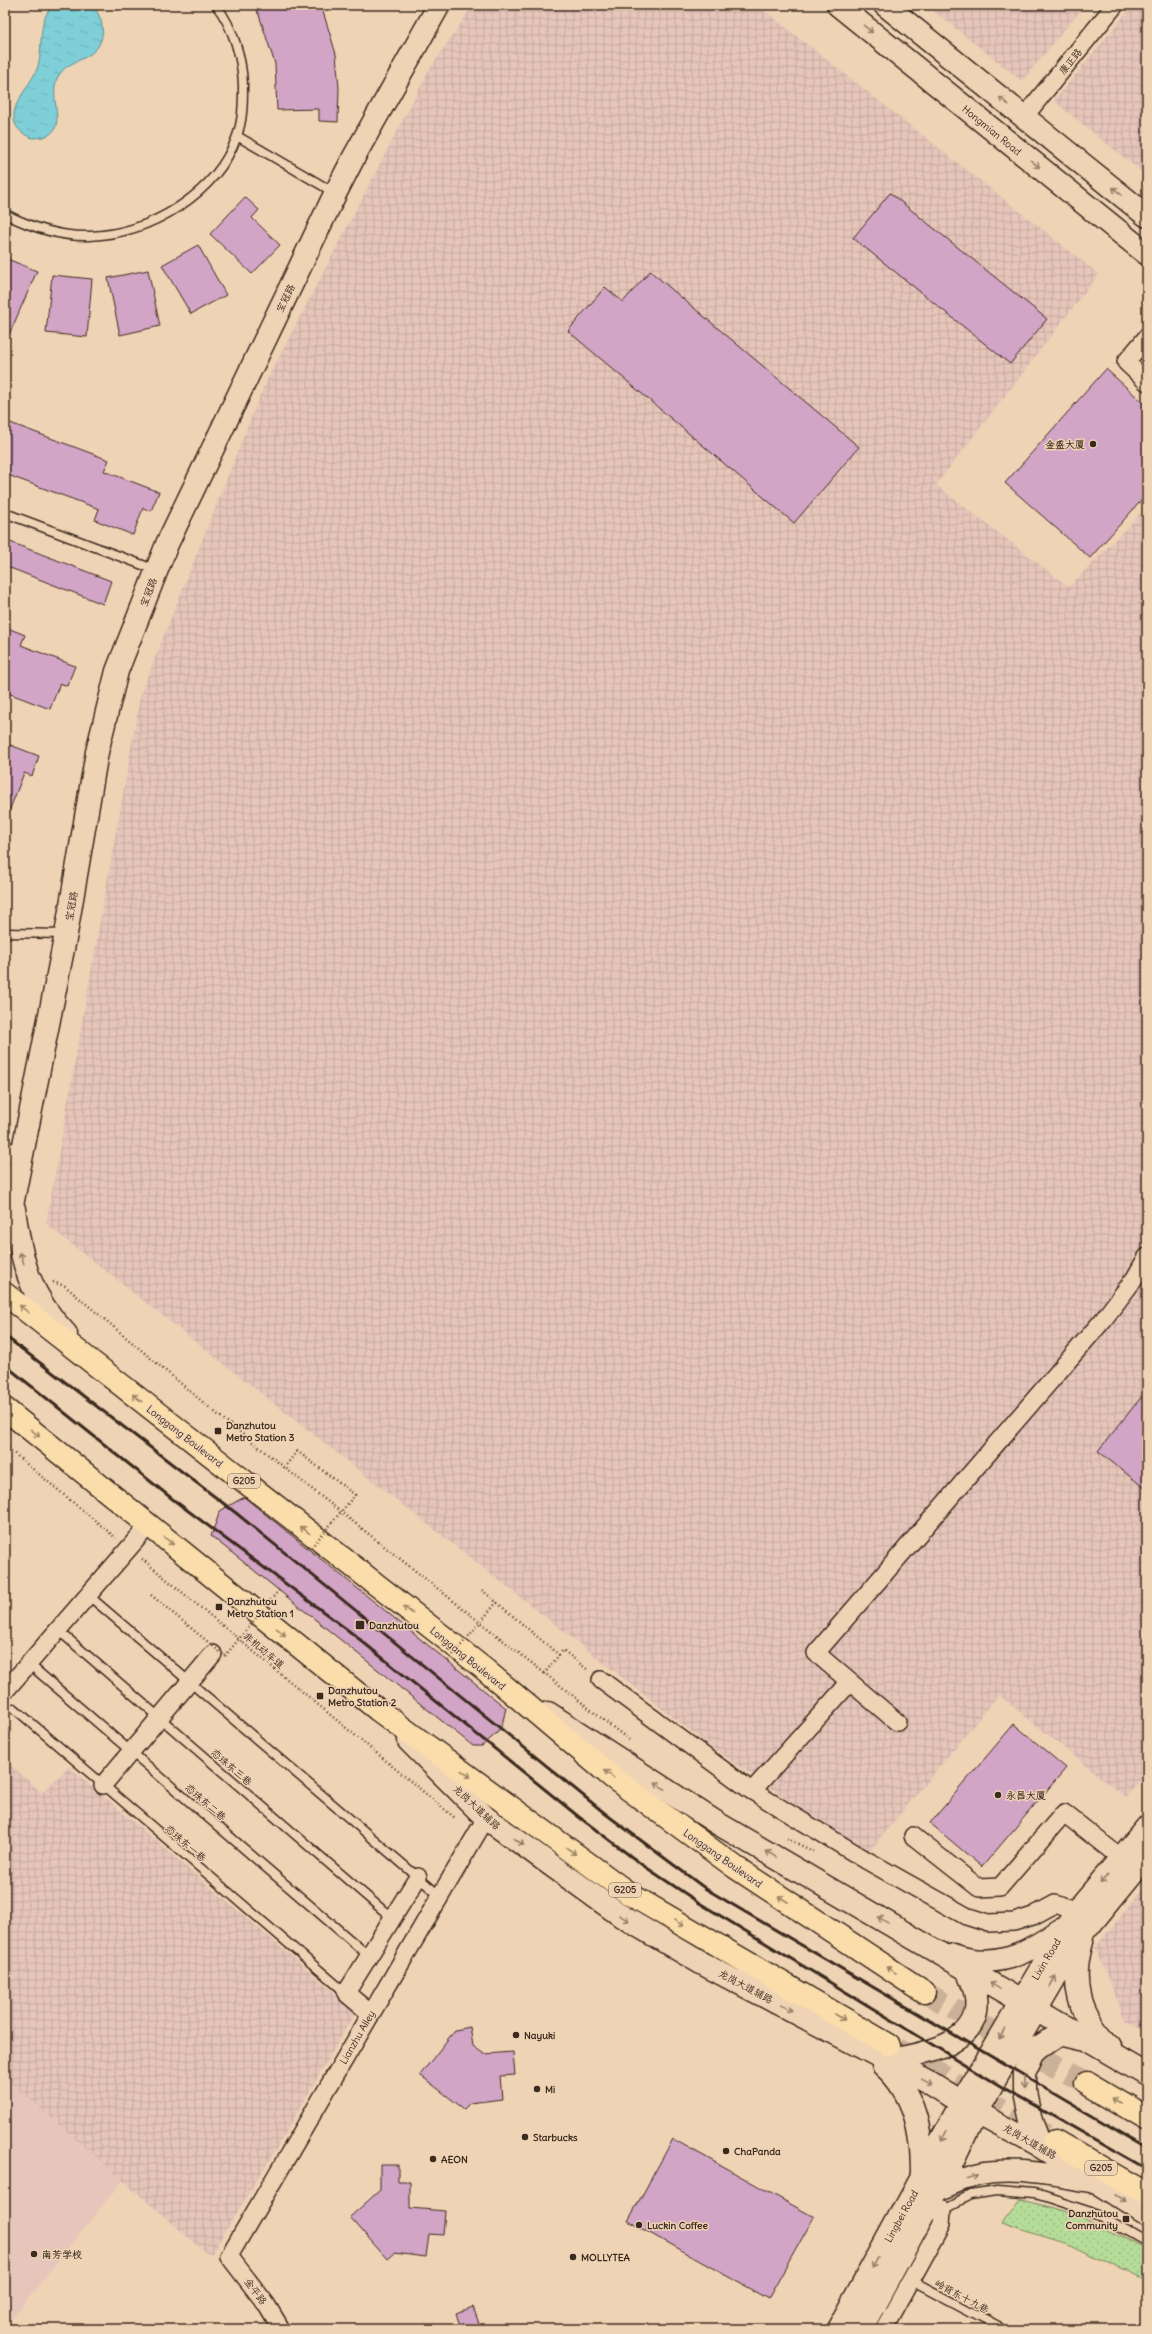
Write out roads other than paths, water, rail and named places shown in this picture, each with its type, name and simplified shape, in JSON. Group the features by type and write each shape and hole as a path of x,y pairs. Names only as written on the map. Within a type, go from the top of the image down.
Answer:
{"highway":[{"name":"Longgang Boulevard","path":"5,1294 483,1668 612,1777 728,1863 924,1992"},
{"name":"G205","path":"5,1409 378,1710 631,1895 881,2053"},
{"path":"1086,2084 1147,2119"},
{"name":"G205","path":"1048,2144 1147,2194"}],"street":[{"name":"宝冠路","path":"5,1231 13,1154 66,934 97,752 117,672 167,544 335,194 355,155 439,5"},
{"name":"Hongmian Road","path":"838,5 1147,254"},
{"path":"885,5 1147,216"},
{"name":"康正路","path":"1024,117 1115,5"},
{"path":"1147,337 1126,362 1147,382"},
{"path":"9,1204 19,1247 33,1290 49,1317 99,1368"},
{"path":"897,1722 816,1653 1103,1320 1135,1278 1147,1257"},
{"path":"5,1691 149,1525"},
{"path":"103,1785 161,1718 213,1654"},
{"path":"483,1668 711,1819 968,1971 1090,2040 1147,2075"},
{"path":"601,1680 752,1791 866,1860 966,1916 988,1923 1014,1922 1033,1916 1055,1904 1077,1921 1080,1951 1076,1989 1084,2015 1101,2038 1126,2062"},
{"path":"752,1791 850,1682"},
{"name":"龙岗大道辅路","path":"378,1710 481,1826 623,1917 701,1963 881,2053 969,2107 1048,2144 1098,2183 1147,2215"},
{"path":"913,1836 979,1888 1000,1887 1064,1813 1121,1858"},
{"name":"Lianzhu Alley","path":"229,2256 481,1826"},
{"name":"Lixin Road","path":"969,2107 1029,2006 1076,1942 1077,1921 1121,1858 1147,1827"},
{"name":"Lixin Road","path":"1077,1921 1147,1855"},
{"path":"371,2014 346,1994 418,1877"},
{"path":"923,1944 958,1957 983,1961 1004,1959 1037,1947 1077,1921"},
{"path":"890,2327 911,2280 942,2224 922,2150 917,2117 908,2094 891,2072 881,2053 926,2054 947,2046 966,2031 976,2014 976,1997 968,1971"},
{"path":"1048,2144 1031,2121 1025,2093 1025,2073 1036,2049 1060,2033 1090,2040"},
{"name":"Lingbei Road","path":"861,2329 920,2221 934,2192 969,2107"},
{"path":"934,2192 962,2178 981,2174 1035,2173 1098,2183"},
{"name":"Lingbei Road","path":"838,2329 934,2192"},
{"name":"金平路","path":"229,2256 266,2304 281,2329"}],"lane":[{"path":"5,214 28,225 58,234 89,236 121,232 150,223 178,208 202,188 222,164 237,136 244,104 242,72 235,40 216,5"},
{"path":"237,136 335,194"},
{"path":"5,513 156,571"},
{"path":"5,933 66,934"},
{"path":"88,1596 440,1896"},
{"name":"恋珠东三巷","path":"58,1630 392,1918"},
{"name":"恋珠东二巷","path":"29,1664 369,1956"},
{"name":"恋珠东一巷","path":"14,1708 346,1994"},
{"path":"934,2192 970,2195 997,2191 1036,2194 1100,2215 1147,2242"},
{"name":"岭背东十九巷","path":"911,2280 1004,2329"}],"water":[{"path":"54,5 92,5 100,17 102,24 102,38 95,50 89,55 69,65 59,75 55,84 57,115 56,124 53,131 45,136 32,138 19,130 15,123 14,115 20,98 36,72 40,58 45,18 48,11"}],"tunnel":[{"path":"924,1992 1086,2083"},
{"path":"897,2049 1045,2135"}],"railway":[{"path":"5,1336 236,1513 607,1815 706,1889 1147,2148"},
{"path":"5,1365 175,1501 353,1634 579,1817 641,1864 701,1904 1002,2087 1147,2169"}],"place":[{"name":"金盛大厦","path":"1093,444"},
{"name":"Danzhutou Metro Station 3","path":"218,1431"},
{"name":"Danzhutou Metro Station 1","path":"219,1607"},
{"name":"Danzhutou","path":"360,1625"},
{"name":"Danzhutou Metro Station 2","path":"320,1696"},
{"name":"永昌大厦","path":"998,1795"},
{"name":"Nayuki","path":"516,2035"},
{"name":"Mi","path":"537,2089"},
{"name":"Starbucks","path":"525,2137"},
{"name":"ChaPanda","path":"726,2151"},
{"name":"AEON","path":"433,2159"},
{"name":"Danzhutou Community","path":"1126,2219"},
{"name":"Luckin Coffee","path":"639,2225"},
{"name":"南芳学校","path":"34,2254"},
{"name":"MOLLYTEA","path":"573,2257"}]}
